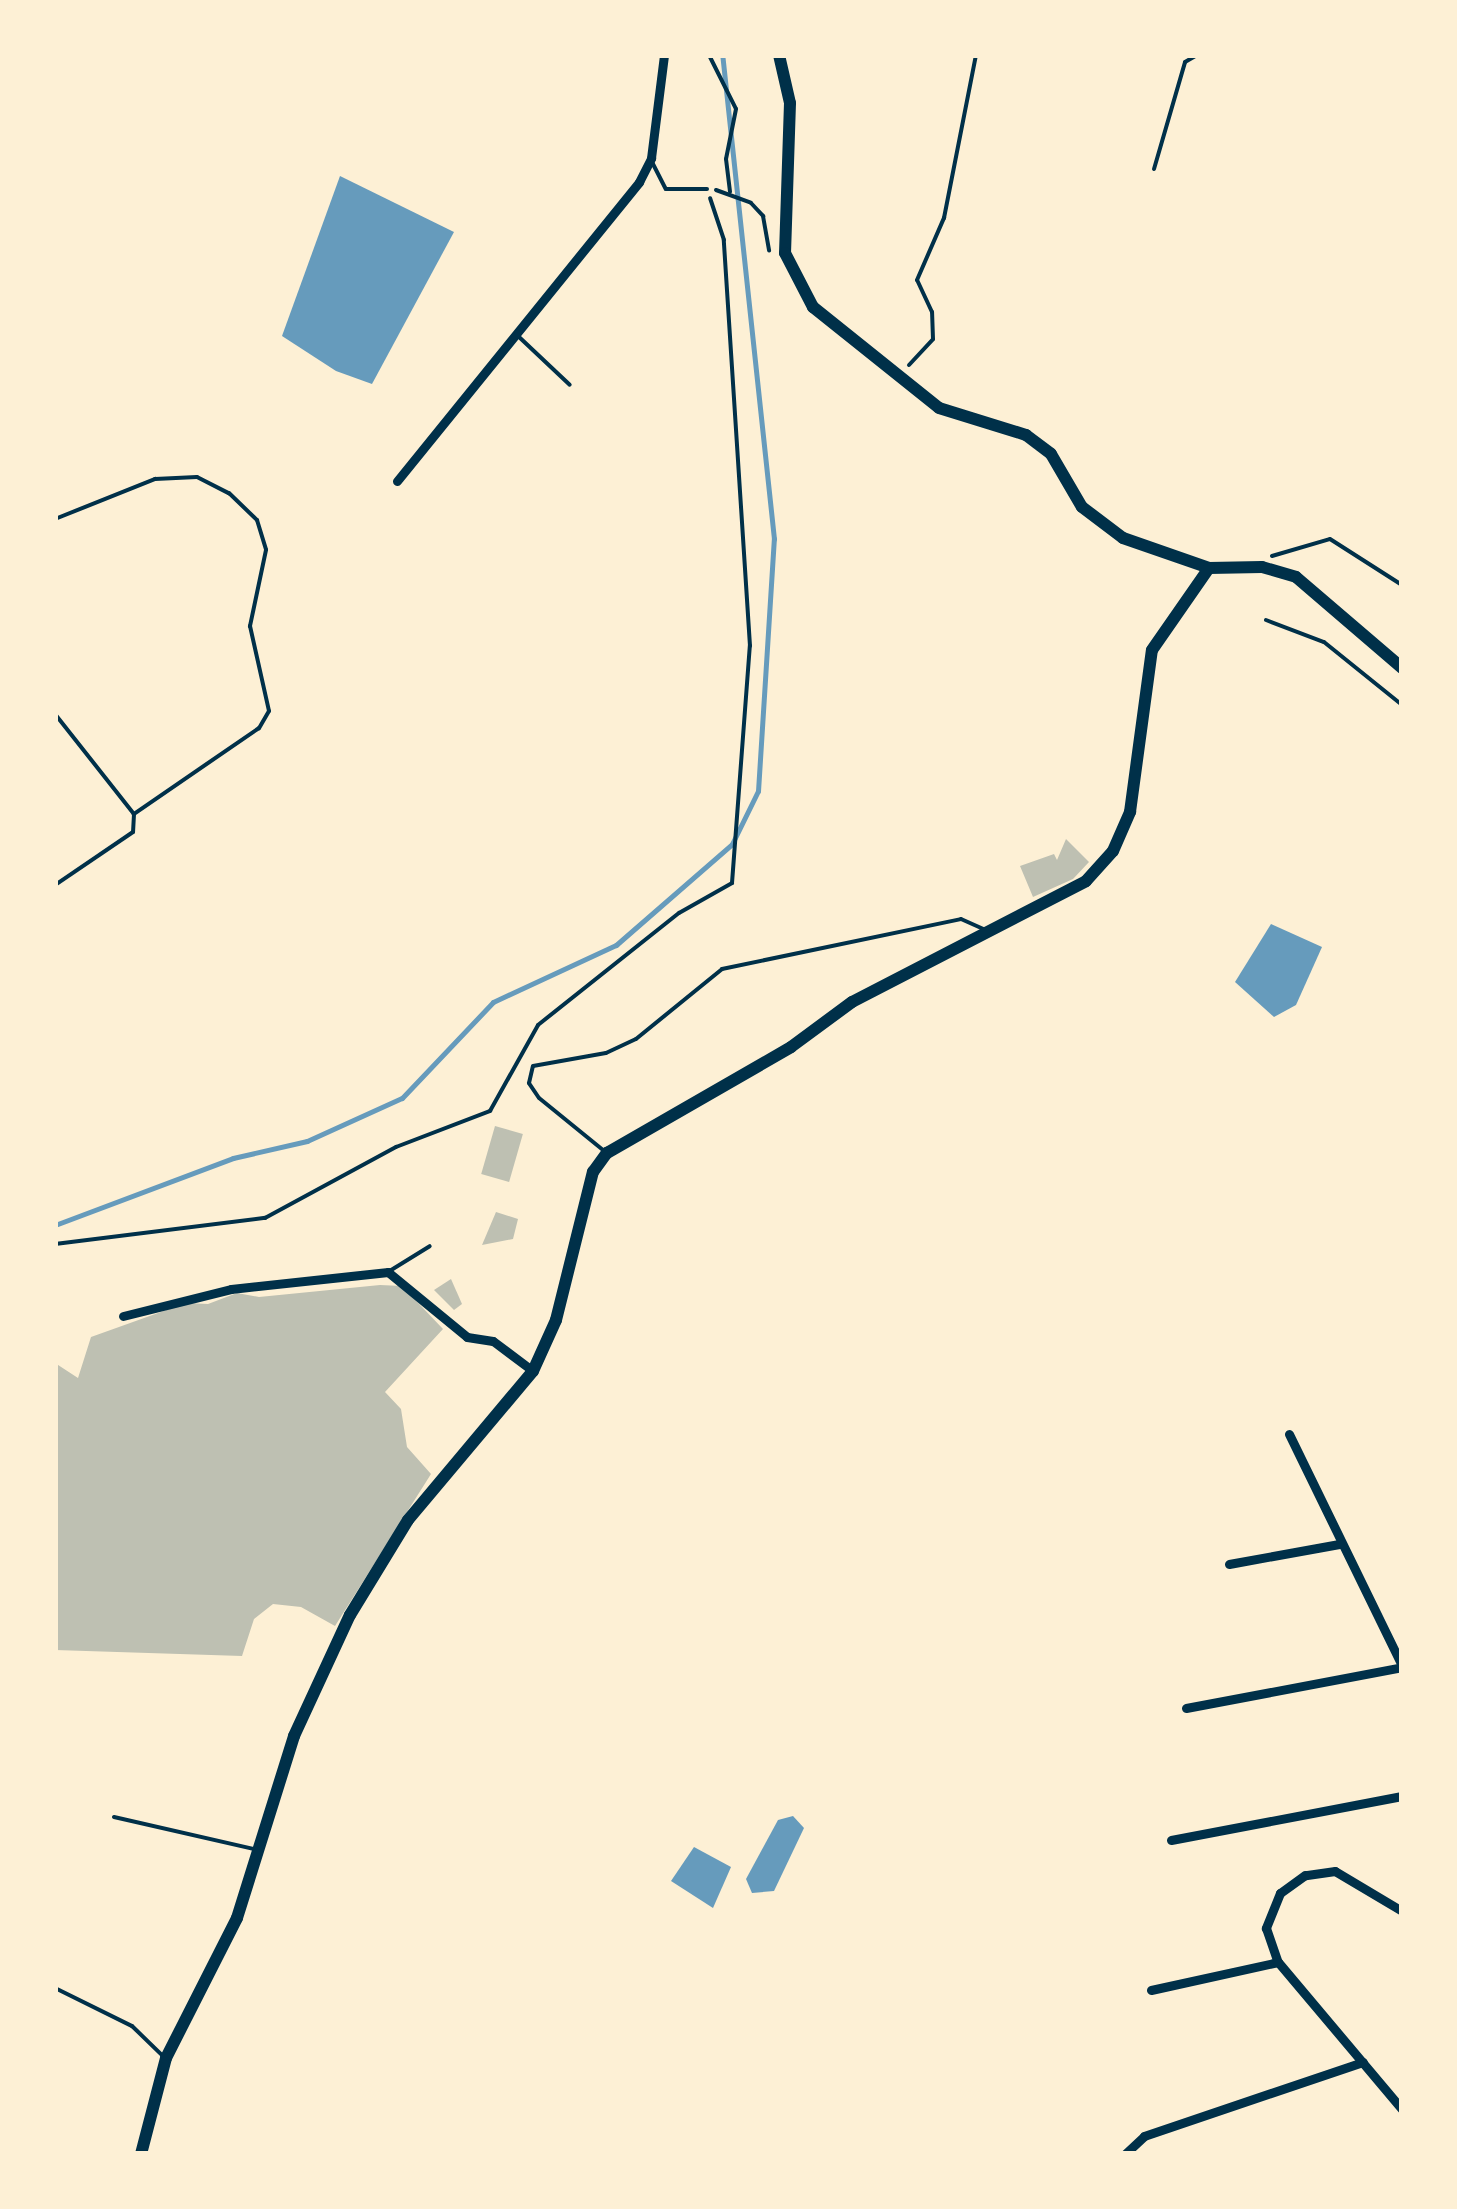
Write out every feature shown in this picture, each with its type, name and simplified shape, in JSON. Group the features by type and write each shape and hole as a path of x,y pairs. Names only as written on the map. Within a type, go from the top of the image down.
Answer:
{"main road":[{"path":"779,55 790,103 785,253 796,285 813,307 939,408 1026,435 1051,454 1082,507 1122,538 1209,568 1262,567 1296,577 1337,606 1402,668"},
{"path":"141,2154 166,2058 237,1918 294,1736 350,1615 408,1520 533,1372 556,1320 584,1193 607,1153 790,1047 852,1002 1086,881 1113,850 1130,812 1152,650 1209,568"}],"street":[{"path":"398,481 638,182 651,158 664,55"},
{"path":"123,1316 231,1290 388,1272 468,1337 493,1341 533,1372"},
{"path":"1186,1708 1402,1666 1338,1544 1288,1434"},
{"path":"1229,1564 1338,1544"},
{"path":"1171,1840 1402,1796"},
{"path":"1402,1911 1334,1872 1305,1874 1280,1893 1266,1928 1278,1962 1402,2110"},
{"path":"1150,1990 1278,1962"},
{"path":"1125,2151 1364,2062"}],"lane":[{"path":"1154,170 1185,62 1197,55"},
{"path":"651,158 666,188 707,188"},
{"path":"518,336 570,385"},
{"path":"1266,620 1324,642 1402,705"},
{"path":"607,1153 539,1098 528,1083 533,1066 606,1053 636,1039 722,970 961,919 988,931"},
{"path":"388,1272 430,1246"},
{"path":"114,1817 258,1850"},
{"path":"55,1988 132,2026 166,2058"}],"path":[{"path":"709,55 736,109 726,159 730,193"},
{"path":"899,376 933,339 932,312 917,280 944,218 976,55"},
{"path":"707,188 730,193 764,216 770,256"},
{"path":"55,1244 266,1218 396,1147 490,1110 538,1025 679,913 732,883 750,646 724,240 707,188"},
{"path":"55,519 154,478 197,477 229,492 257,520 266,550 250,626 269,711 259,728 134,814"},
{"path":"1262,567 1276,551 1330,539 1402,585"},
{"path":"55,714 134,814 134,832 55,885"}],"water":[{"path":"340,176 454,232 372,384 336,371 282,336"},
{"path":"1271,924 1322,947 1296,1005 1274,1017 1235,982"},
{"path":"793,1816 804,1828 774,1891 752,1893 746,1879 778,1820"},
{"path":"694,1847 731,1867 713,1908 671,1881"}],"building":[{"path":"1066,839 1089,862 1073,879 1033,897 1020,866 1054,854 1057,860"},
{"path":"495,1126 523,1134 509,1182 481,1174"},
{"path":"496,1212 518,1219 513,1239 482,1245"},
{"path":"451,1279 462,1304 454,1310 434,1290"},
{"path":"402,1286 443,1329 385,1392 401,1409 407,1447 431,1474 335,1626 301,1607 273,1604 254,1619 242,1656 55,1650 55,1363 78,1378 91,1337 186,1303 208,1304 237,1293 259,1297"}],"waterway":[{"path":"55,1225 233,1158 307,1141 402,1098 493,1002 616,945 732,844 758,791 774,539 722,55"}]}
